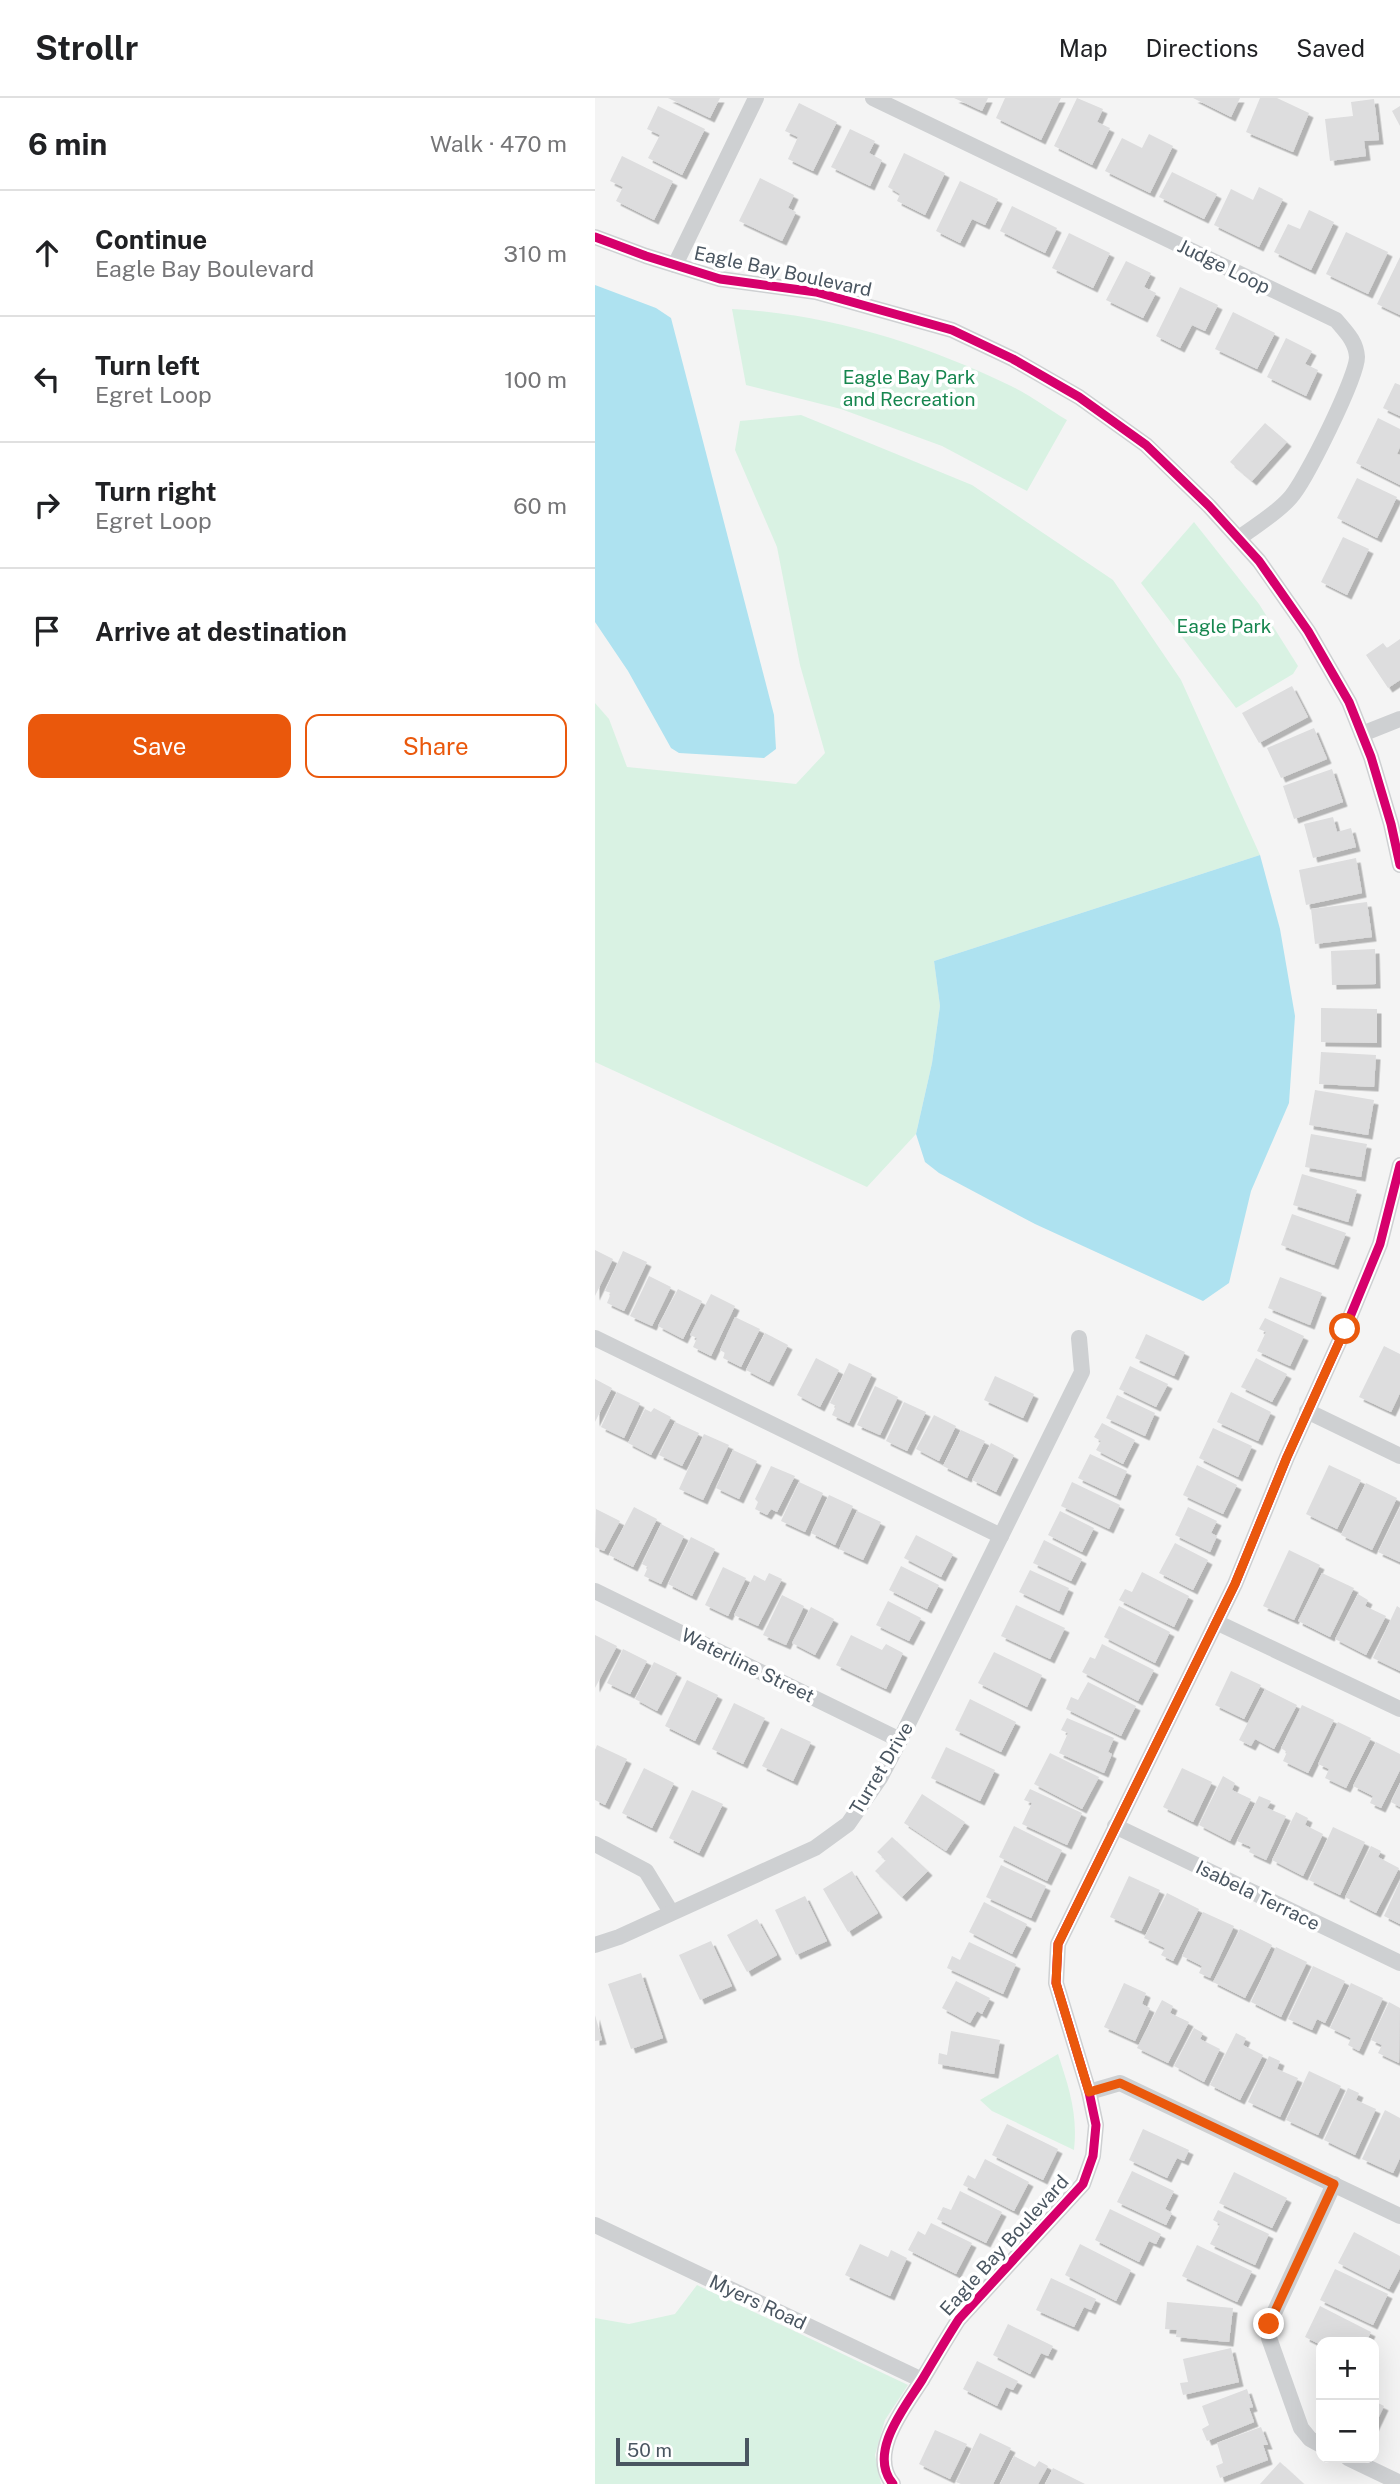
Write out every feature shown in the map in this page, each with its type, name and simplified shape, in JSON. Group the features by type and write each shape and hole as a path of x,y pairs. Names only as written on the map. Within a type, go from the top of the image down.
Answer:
{"street":[{"path":"675,265 756,98"},
{"name":"Judge Loop","path":"873,98 1336,320 1353,340 1357,359 1352,377 1305,479 1289,500 1239,538"},
{"name":"Eagle Bay Boulevard","path":"595,237 720,279 816,292 952,330 1013,359 1079,397 1146,445 1239,538 1259,561 1308,631 1349,702 1391,824 1400,865"},
{"path":"1361,734 1400,719"},
{"name":"Eagle Bay Boulevard","path":"893,2484 884,2457 892,2425 959,2319 1083,2184 1093,2156 1096,2124 1056,1983 1058,1944 1216,1622 1345,1329 1396,1203 1400,1165"},
{"path":"595,1338 1001,1536"},
{"name":"Turret Drive","path":"595,1945 619,1937 815,1848 848,1824 880,1778 900,1740 1081,1372 1079,1338"},
{"path":"1307,1411 1400,1456"},
{"name":"Waterline Street","path":"595,1591 900,1740"},
{"path":"1216,1622 1400,1709"},
{"name":"Isabela Terrace","path":"1115,1826 1400,1963"},
{"path":"595,1844 646,1871 671,1912"},
{"path":"1089,2092 1120,2083 1400,2216"},
{"path":"1316,2442 1301,2428 1269,2338 1269,2324 1334,2184"},
{"name":"Myers Road","path":"595,2225 922,2380"},
{"path":"1358,2463 1400,2483"}],"green space":[{"name":"Eagle Bay Park and Recreation","path":"732,309 805,317 910,344 1011,386 1067,420 1027,491 942,446 841,409 746,385"},
{"path":"801,415 972,485 1113,580 1181,680 1260,855 934,961 940,1006 932,1063 916,1134 867,1187 595,1062 595,703 609,719 627,767 796,784 825,753 800,665 777,547 735,450 740,421"},
{"name":"Eagle Park","path":"1194,522 1259,604 1298,666 1293,674 1236,708 1141,583"},
{"path":"1058,2054 1074,2113 1074,2150 992,2111 980,2100"},
{"path":"697,2285 908,2385 885,2420 875,2455 881,2484 595,2484 595,2318 629,2324 675,2314"}],"water":[{"path":"595,285 656,308 671,318 774,715 776,749 764,758 679,753 671,748 628,671 595,622"},
{"path":"1260,855 1280,929 1295,1016 1289,1103 1251,1191 1229,1283 1203,1301 1035,1224 939,1173 925,1162 916,1134 932,1063 940,1006 934,961"}],"building":[{"path":"668,98 720,98 710,118"},
{"path":"954,98 988,98 982,111"},
{"path":"1005,98 1061,98 1041,140 996,118"},
{"path":"1077,98 1103,109 1097,122 1110,128 1092,165 1054,146"},
{"path":"1193,98 1240,98 1231,117"},
{"path":"1260,98 1277,98 1309,113 1293,152 1246,132"},
{"path":"1374,99 1379,140 1364,141 1366,156 1330,161 1325,119 1353,116 1351,102"},
{"path":"799,103 837,122 813,171 788,159 798,137 785,131"},
{"path":"658,106 705,129 682,175 648,158 660,135 647,129"},
{"path":"1400,106 1400,126 1392,111"},
{"path":"850,129 875,141 869,153 882,160 870,186 831,167"},
{"path":"1149,134 1173,146 1150,193 1105,171 1122,138 1142,148"},
{"path":"904,153 945,173 925,215 897,201 900,194 888,187"},
{"path":"622,156 673,181 654,220 616,201 623,187 610,181"},
{"path":"1172,172 1217,194 1204,219 1159,197"},
{"path":"760,178 794,195 788,208 796,212 782,241 739,221"},
{"path":"960,181 998,199 985,225 972,219 960,243 936,231"},
{"path":"1259,187 1283,199 1259,247 1214,225 1231,189 1253,200"},
{"path":"1012,206 1057,228 1045,253 1000,231"},
{"path":"1309,210 1334,222 1311,270 1274,252 1288,224 1300,229"},
{"path":"1346,232 1388,252 1368,294 1326,274"},
{"path":"1069,233 1110,253 1093,288 1052,268"},
{"path":"1400,257 1400,315 1377,304"},
{"path":"1126,261 1151,273 1144,287 1156,293 1143,318 1106,300"},
{"path":"1180,287 1218,305 1205,331 1192,325 1180,348 1156,336"},
{"path":"1233,312 1275,333 1257,369 1215,349"},
{"path":"1286,338 1312,351 1305,364 1318,370 1306,396 1267,377"},
{"path":"1395,383 1400,385 1400,416 1383,408"},
{"path":"1378,418 1400,429 1400,447 1397,454 1400,455 1400,485 1356,463"},
{"path":"1265,423 1287,442 1252,481 1230,462"},
{"path":"1357,478 1397,497 1377,538 1337,518"},
{"path":"1343,537 1369,549 1347,595 1321,582"},
{"path":"1400,639 1400,680 1388,688 1366,655 1383,643 1387,648"},
{"path":"1292,686 1308,717 1259,743 1242,713"},
{"path":"1314,728 1327,759 1281,778 1267,748"},
{"path":"1332,769 1343,802 1294,819 1283,786"},
{"path":"1333,817 1337,832 1351,828 1356,847 1313,858 1304,824"},
{"path":"1356,858 1362,893 1306,905 1299,870"},
{"path":"1367,902 1372,937 1315,944 1311,909"},
{"path":"1375,949 1376,984 1332,985 1331,951"},
{"path":"1321,1008 1377,1009 1377,1043 1321,1042"},
{"path":"1321,1052 1376,1055 1374,1087 1319,1084"},
{"path":"1315,1090 1374,1100 1368,1135 1309,1125"},
{"path":"1311,1134 1367,1144 1361,1177 1305,1167"},
{"path":"1302,1174 1357,1190 1348,1222 1293,1205"},
{"path":"1292,1214 1346,1233 1334,1265 1281,1245"},
{"path":"595,1250 613,1259 595,1296"},
{"path":"623,1251 647,1262 624,1311 607,1303 611,1293 605,1291"},
{"path":"649,1276 671,1287 652,1326 630,1316"},
{"path":"1280,1277 1322,1293 1310,1325 1268,1308"},
{"path":"678,1289 702,1301 683,1339 658,1326"},
{"path":"711,1294 735,1306 711,1356 693,1347 697,1338 690,1335"},
{"path":"735,1317 760,1329 741,1367 723,1358 725,1353 720,1350"},
{"path":"1265,1318 1304,1336 1290,1366 1257,1351 1266,1332 1259,1329"},
{"path":"765,1333 788,1345 769,1382 746,1370"},
{"path":"1146,1334 1185,1352 1174,1376 1135,1358"},
{"path":"1384,1346 1400,1354 1400,1393 1391,1412 1359,1397"},
{"path":"816,1358 839,1370 820,1407 797,1395"},
{"path":"1256,1358 1287,1374 1272,1402 1241,1387"},
{"path":"849,1363 872,1374 849,1423 832,1415 836,1406 830,1403"},
{"path":"1130,1366 1168,1384 1156,1407 1119,1389"},
{"path":"995,1376 1034,1394 1023,1418 984,1400"},
{"path":"595,1379 612,1388 595,1422"},
{"path":"875,1386 898,1397 880,1435 857,1425"},
{"path":"617,1392 640,1403 624,1438 601,1427"},
{"path":"1231,1392 1271,1412 1258,1441 1217,1422"},
{"path":"1117,1395 1155,1413 1145,1436 1106,1418"},
{"path":"904,1402 926,1412 907,1451 886,1441"},
{"path":"654,1408 671,1417 651,1455 628,1443 645,1409 651,1412"},
{"path":"934,1415 956,1426 939,1461 916,1449"},
{"path":"675,1422 699,1433 682,1466 659,1455"},
{"path":"1102,1423 1135,1440 1123,1464 1096,1450 1101,1441 1094,1437"},
{"path":"1213,1428 1252,1446 1238,1477 1199,1458"},
{"path":"961,1430 985,1441 967,1478 943,1466"},
{"path":"704,1434 729,1445 703,1500 679,1489"},
{"path":"991,1443 1014,1455 996,1492 972,1480"},
{"path":"733,1450 757,1461 739,1499 716,1488"},
{"path":"1090,1454 1127,1471 1116,1496 1078,1478"},
{"path":"1197,1465 1237,1485 1223,1514 1183,1495"},
{"path":"1329,1465 1361,1480 1337,1529 1306,1514"},
{"path":"771,1466 795,1476 777,1512 771,1509 767,1515 755,1509 758,1502 755,1499"},
{"path":"799,1482 823,1493 805,1532 781,1521"},
{"path":"1072,1482 1120,1505 1109,1529 1061,1506"},
{"path":"1366,1483 1397,1498 1372,1550 1341,1535"},
{"path":"829,1495 853,1506 835,1545 811,1533"},
{"path":"634,1507 657,1519 633,1567 609,1555"},
{"path":"1188,1507 1217,1521 1211,1533 1217,1536 1210,1552 1175,1535"},
{"path":"1400,1507 1400,1562 1378,1552"},
{"path":"596,1509 620,1521 604,1551 595,1547"},
{"path":"857,1511 881,1522 863,1560 839,1549"},
{"path":"1060,1511 1094,1528 1082,1552 1048,1535"},
{"path":"661,1524 684,1536 661,1584 644,1576 648,1567 642,1564"},
{"path":"916,1535 953,1554 941,1577 904,1558"},
{"path":"691,1537 715,1549 692,1596 668,1584"},
{"path":"1044,1540 1082,1559 1071,1581 1033,1563"},
{"path":"1175,1543 1208,1560 1193,1590 1159,1573"},
{"path":"1289,1550 1320,1565 1294,1620 1263,1606"},
{"path":"901,1566 939,1585 927,1609 889,1590"},
{"path":"723,1567 746,1578 728,1616 705,1605"},
{"path":"1030,1570 1069,1588 1059,1611 1019,1592"},
{"path":"1142,1572 1189,1596 1174,1627 1119,1600 1125,1589 1132,1592"},
{"path":"769,1573 782,1579 758,1626 734,1615 754,1575 765,1581"},
{"path":"1322,1573 1354,1588 1330,1637 1298,1621"},
{"path":"1358,1594 1368,1600 1365,1606 1386,1616 1366,1655 1335,1639"},
{"path":"782,1595 804,1606 786,1645 763,1635"},
{"path":"888,1601 921,1618 909,1641 876,1625"},
{"path":"1016,1605 1065,1628 1050,1659 1001,1636"},
{"path":"1119,1606 1170,1632 1155,1663 1104,1637"},
{"path":"1397,1606 1400,1608 1400,1671 1373,1658"},
{"path":"811,1607 834,1619 815,1655 792,1643"},
{"path":"595,1635 617,1646 595,1688"},
{"path":"851,1635 882,1650 886,1644 903,1653 886,1689 836,1665"},
{"path":"1102,1644 1154,1670 1138,1701 1082,1672 1090,1657 1095,1659"},
{"path":"623,1649 647,1661 630,1694 607,1683"},
{"path":"994,1652 1042,1675 1027,1707 978,1683"},
{"path":"654,1662 677,1673 657,1711 635,1699"},
{"path":"1231,1671 1261,1685 1244,1719 1215,1705"},
{"path":"687,1680 718,1695 695,1741 665,1726"},
{"path":"1088,1682 1136,1706 1121,1736 1066,1709 1071,1697 1078,1700"},
{"path":"1265,1689 1297,1705 1274,1749 1255,1739 1251,1746 1239,1740"},
{"path":"970,1699 1016,1722 1001,1752 955,1730"},
{"path":"734,1703 765,1718 743,1764 712,1749"},
{"path":"1302,1705 1334,1720 1308,1773 1283,1761 1287,1752 1281,1748"},
{"path":"1067,1718 1114,1738 1108,1752 1112,1754 1104,1773 1059,1753 1068,1733 1061,1730"},
{"path":"1338,1722 1371,1738 1346,1788 1325,1778 1329,1769 1318,1764"},
{"path":"781,1728 811,1742 793,1781 762,1766"},
{"path":"1376,1742 1400,1754 1400,1770 1381,1808 1370,1803 1373,1796 1353,1786"},
{"path":"597,1745 627,1759 605,1805 595,1800"},
{"path":"946,1747 995,1770 980,1801 931,1778"},
{"path":"1050,1753 1099,1777 1082,1809 1034,1784"},
{"path":"644,1768 674,1783 652,1828 622,1813"},
{"path":"1182,1768 1212,1782 1193,1822 1163,1807"},
{"path":"1223,1776 1235,1783 1232,1790 1251,1799 1230,1841 1199,1825"},
{"path":"1400,1783 1400,1807 1391,1802"},
{"path":"1030,1789 1082,1813 1067,1845 1022,1824 1032,1803 1024,1800"},
{"path":"692,1790 723,1804 699,1853 669,1838"},
{"path":"922,1794 965,1822 946,1851 904,1823"},
{"path":"1259,1796 1271,1801 1267,1808 1286,1816 1266,1860 1249,1852 1251,1847 1237,1841"},
{"path":"1296,1812 1308,1818 1305,1825 1323,1834 1303,1876 1272,1860"},
{"path":"1014,1826 1062,1850 1047,1881 999,1857"},
{"path":"1333,1827 1365,1842 1340,1895 1309,1880"},
{"path":"892,1837 928,1871 902,1897 875,1871 886,1860 877,1852"},
{"path":"1371,1846 1381,1851 1378,1857 1399,1868 1376,1913 1345,1897"},
{"path":"1001,1865 1046,1886 1031,1918 986,1897"},
{"path":"852,1871 878,1913 848,1932 823,1889"},
{"path":"1129,1876 1160,1890 1141,1931 1110,1917"},
{"path":"1400,1881 1400,1924 1384,1916"},
{"path":"1167,1893 1199,1909 1173,1961 1161,1955 1165,1948 1144,1938"},
{"path":"805,1896 827,1941 796,1955 775,1910"},
{"path":"984,1902 1027,1924 1012,1954 969,1932"},
{"path":"1203,1912 1234,1926 1210,1978 1199,1973 1202,1966 1182,1956"},
{"path":"757,1919 777,1955 747,1972 727,1935"},
{"path":"1240,1929 1272,1945 1245,1998 1213,1982"},
{"path":"711,1941 732,1986 700,2000 679,1955"},
{"path":"969,1942 1016,1964 1003,1994 947,1968 952,1956 960,1960"},
{"path":"1276,1947 1307,1962 1281,2017 1251,2002"},
{"path":"1313,1966 1345,1981 1325,2023 1317,2019 1312,2030 1288,2019"},
{"path":"641,1973 663,2038 631,2049 608,1984"},
{"path":"956,1981 990,1998 982,2014 977,2011 970,2023 942,2008"},
{"path":"1124,1983 1146,1993 1142,2004 1150,2008 1135,2041 1104,2027"},
{"path":"1351,1983 1383,1998 1359,2051 1348,2045 1351,2038 1330,2028"},
{"path":"1162,2000 1173,2006 1170,2013 1189,2022 1168,2063 1137,2048"},
{"path":"1389,2002 1400,2008 1399,2063 1378,2053 1382,2045 1371,2040"},
{"path":"595,2015 602,2040 595,2041"},
{"path":"1194,2028 1203,2033 1200,2039 1220,2049 1204,2082 1174,2066"},
{"path":"951,2031 1000,2040 994,2074 938,2064 939,2053 947,2055"},
{"path":"1236,2033 1246,2038 1243,2045 1263,2055 1240,2100 1210,2085"},
{"path":"1269,2056 1280,2061 1277,2069 1298,2078 1280,2117 1248,2102"},
{"path":"1309,2071 1341,2086 1318,2135 1286,2120"},
{"path":"1348,2088 1359,2093 1356,2100 1376,2109 1355,2155 1324,2140"},
{"path":"1385,2110 1400,2118 1400,2158 1393,2173 1362,2159"},
{"path":"1007,2124 1058,2149 1043,2180 992,2155"},
{"path":"1143,2129 1189,2150 1184,2161 1177,2158 1167,2178 1129,2160"},
{"path":"985,2159 1029,2182 1014,2211 963,2185 968,2175 975,2179"},
{"path":"1132,2171 1174,2191 1165,2209 1172,2213 1166,2225 1117,2202"},
{"path":"1234,2172 1287,2198 1272,2228 1219,2203"},
{"path":"960,2191 1002,2212 986,2243 937,2219 943,2207 951,2210"},
{"path":"1110,2209 1161,2234 1156,2244 1149,2241 1139,2262 1095,2240"},
{"path":"1218,2210 1269,2234 1255,2265 1210,2244 1220,2224 1213,2220"},
{"path":"931,2223 972,2243 956,2274 908,2250 918,2231 925,2235"},
{"path":"1354,2232 1400,2256 1400,2268 1389,2289 1338,2263"},
{"path":"860,2244 888,2257 891,2250 907,2258 890,2296 845,2275"},
{"path":"1080,2244 1131,2270 1116,2301 1065,2275"},
{"path":"1197,2245 1252,2271 1237,2302 1182,2276"},
{"path":"1335,2269 1388,2294 1373,2325 1320,2300"},
{"path":"1051,2278 1096,2299 1091,2310 1084,2307 1074,2327 1036,2310"},
{"path":"1167,2302 1233,2308 1229,2342 1176,2337 1177,2330 1165,2329"},
{"path":"1320,2306 1371,2332 1368,2337 1316,2337 1316,2342 1305,2337"},
{"path":"1008,2324 1053,2346 1048,2356 1041,2353 1030,2374 993,2355"},
{"path":"1231,2348 1239,2382 1183,2395 1180,2383 1188,2382 1183,2359"},
{"path":"977,2361 1018,2381 1013,2390 1006,2387 997,2406 963,2389"},
{"path":"1247,2389 1253,2407 1249,2408 1254,2422 1207,2441 1202,2429 1209,2425 1202,2406"},
{"path":"1379,2404 1384,2406 1379,2416"},
{"path":"1261,2427 1268,2445 1263,2445 1268,2460 1220,2478 1216,2466 1223,2463 1217,2443"},
{"path":"935,2430 967,2444 950,2479 919,2464"},
{"path":"980,2433 1011,2448 993,2484 956,2482"},
{"path":"1014,2456 1035,2467 1039,2461 1048,2466 1038,2484 1000,2484"},
{"path":"1280,2462 1304,2484 1260,2484"},
{"path":"1053,2468 1085,2484 1045,2484"}],"cycle path":[{"path":"595,237 720,279 816,292 952,330 1013,359 1079,397 1146,445 1209,506 1259,561 1308,631 1349,702 1371,757 1400,865"},
{"path":"893,2484 886,2472 884,2458 891,2430 959,2319 1083,2184 1093,2156 1096,2125 1089,2092 1056,1983 1058,1944 1235,1584 1380,1244 1400,1165"}],"route":[{"path":"1269,2324 1334,2184 1120,2083 1089,2092 1056,1983 1058,1944 1235,1584 1287,1457 1345,1329"}]}
